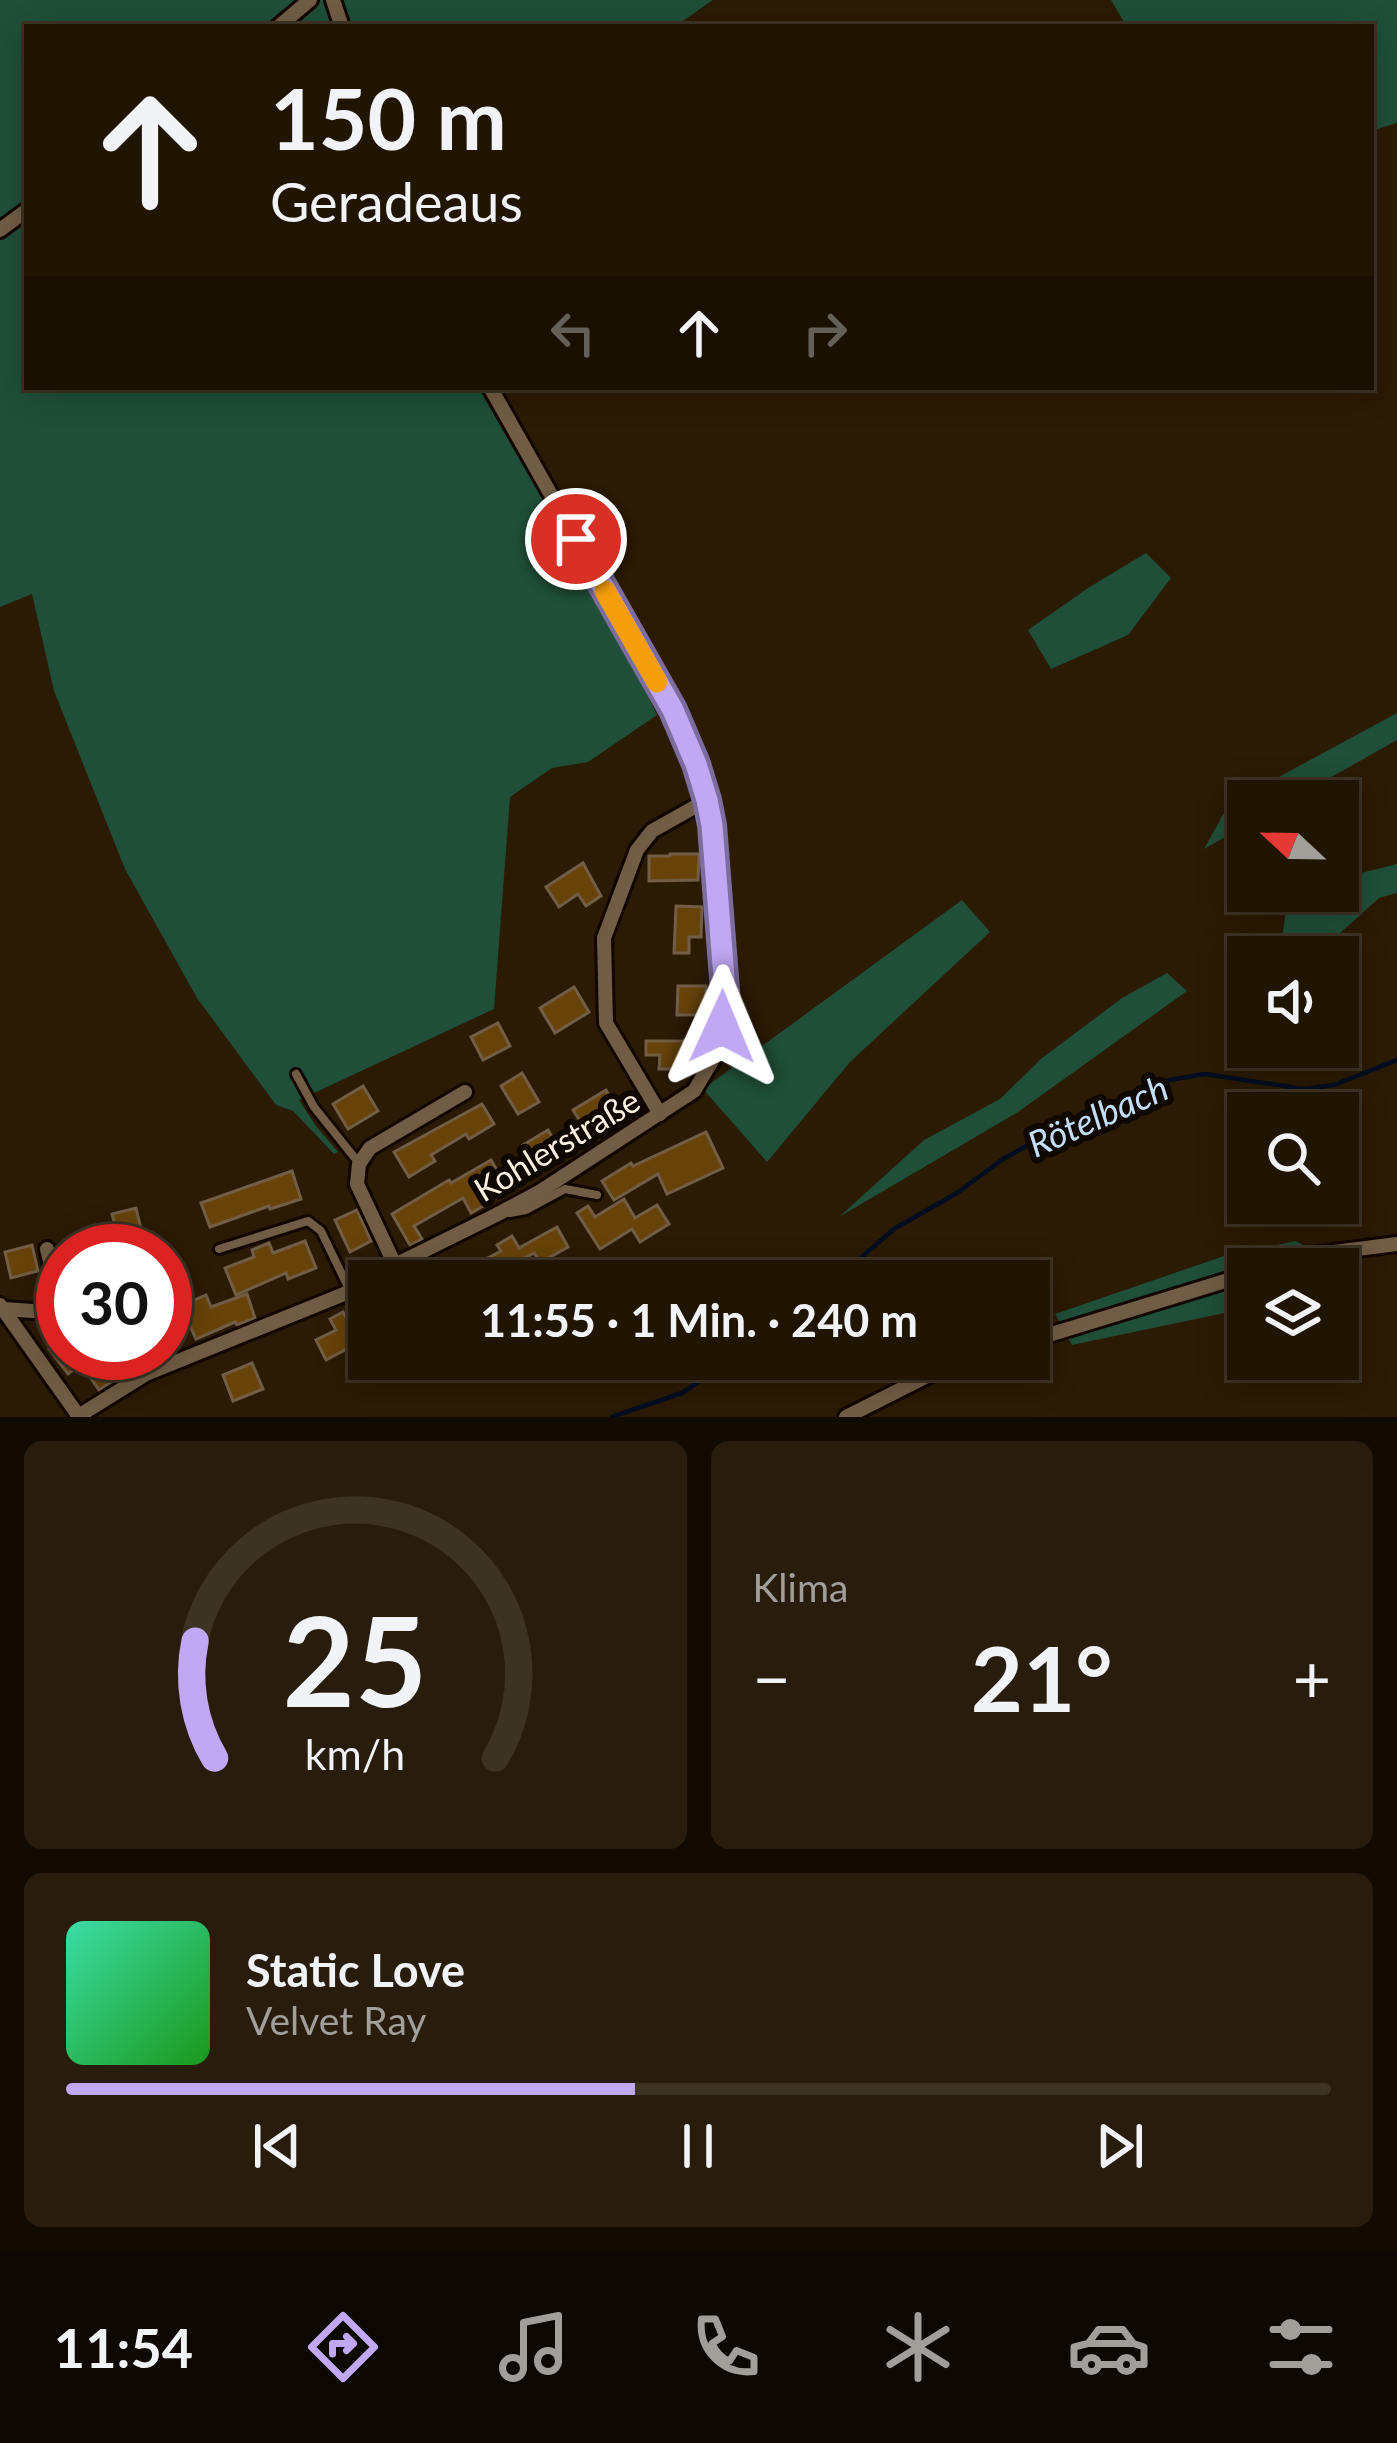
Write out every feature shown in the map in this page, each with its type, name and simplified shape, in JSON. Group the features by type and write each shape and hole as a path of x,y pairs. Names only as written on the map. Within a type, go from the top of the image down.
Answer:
{"street":[{"path":"282,24 310,0"},
{"name":"Kohlerstraße","path":"405,1260 538,1192 694,1090 718,1052 726,1003 707,800 696,764 673,710 492,390"},
{"path":"660,1114 606,1023 604,938 637,850 652,831 707,800"},
{"path":"393,1260 357,1184 358,1164 370,1148 465,1092"},
{"path":"1359,1249 1397,1244"},
{"path":"1050,1335 1227,1280"},
{"name":"Kohlerstraße","path":"192,1355 348,1292"},
{"path":"1,1307 36,1310"},
{"path":"1,1307 78,1416"},
{"name":"Kohlerstraße","path":"78,1416 136,1380"},
{"path":"846,1417 918,1380"}],"lane":[{"path":"296,1074 314,1107 358,1164"},
{"path":"496,1215 526,1210 565,1190 597,1195"},
{"path":"219,1249 308,1221 321,1231 348,1287"}],"green space":[{"path":"0,0 713,0 678,24 24,24 24,390 480,390 591,582 657,715 588,762 552,768 510,797 494,1009 299,1100 338,1152 334,1154 293,1111 276,1105 197,998 125,869 54,691 32,594 0,607"},
{"path":"1111,0 1397,0 1397,123 1374,130 1374,24 1125,24"},
{"path":"1146,553 1171,578 1128,635 1051,669 1028,630"},
{"path":"1397,713 1397,740 1326,780 1273,780"},
{"path":"1227,808 1227,836 1204,849"},
{"path":"1397,864 1397,893 1379,898 1338,935 1282,936 1286,912 1359,912 1359,874"},
{"path":"962,900 990,932 850,1062 767,1162 703,1089"},
{"path":"1167,973 1187,991 1018,1112 839,1217 924,1140 1000,1099 1042,1058 1122,998"},
{"path":"1296,1241 1308,1248 1262,1248"},
{"path":"1224,1256 1227,1312 1072,1345 1055,1314"}],"building":[{"path":"699,854 698,880 649,881 649,856"},
{"path":"583,863 601,896 586,906 578,894 559,907 546,887"},
{"path":"676,906 702,907 701,937 689,937 689,953 674,953"},
{"path":"678,986 706,986 705,1015 677,1015"},
{"path":"574,987 589,1012 555,1033 540,1008"},
{"path":"498,1023 510,1046 483,1060 471,1037"},
{"path":"646,1041 692,1041 692,1069 659,1069 660,1055 646,1055"},
{"path":"522,1073 539,1102 518,1114 501,1086"},
{"path":"363,1086 378,1111 348,1129 333,1104"},
{"path":"606,1090 623,1118 591,1138 573,1110"},
{"path":"482,1104 494,1124 431,1155 435,1161 409,1177 394,1152"},
{"path":"548,1130 562,1154 537,1169 523,1145"},
{"path":"706,1132 723,1168 667,1194 658,1174 614,1200 602,1181 631,1163"},
{"path":"491,1160 503,1181 479,1195 485,1205 471,1213 463,1198 414,1226 422,1239 410,1245 392,1214"},
{"path":"292,1171 301,1199 210,1227 201,1203"},
{"path":"624,1199 635,1218 657,1205 669,1224 640,1242 632,1229 600,1249 577,1213 588,1206 595,1217"},
{"path":"136,1208 140,1224 115,1224 112,1214"},
{"path":"357,1210 371,1241 350,1252 335,1220"},
{"path":"557,1227 568,1247 545,1260 538,1260 534,1253 521,1260 484,1260 501,1251 497,1245 512,1236 519,1248"},
{"path":"305,1241 316,1268 288,1279 286,1273 236,1295 225,1268 254,1257 252,1250 269,1243 273,1253"},
{"path":"32,1245 36,1272 11,1278 5,1252"},
{"path":"247,1294 255,1318 196,1339 192,1301 206,1295 211,1307"},
{"path":"343,1312 348,1321 348,1348 326,1360 316,1340 336,1330 330,1319"},
{"path":"252,1363 263,1389 233,1401 223,1375"},
{"path":"92,1380 115,1380 99,1390"}],"waterway":[{"name":"Rötelbach","path":"858,1260 894,1229 957,1193 1003,1159 1088,1112 1169,1080 1205,1074 1304,1089 1334,1085 1397,1060"},
{"name":"Rötelbach","path":"612,1417 682,1393 702,1380"}],"slow traffic":[{"path":"605,591 657,682"}],"route":[{"path":"576,539 673,710 707,800 726,1003 722,1027"}]}
